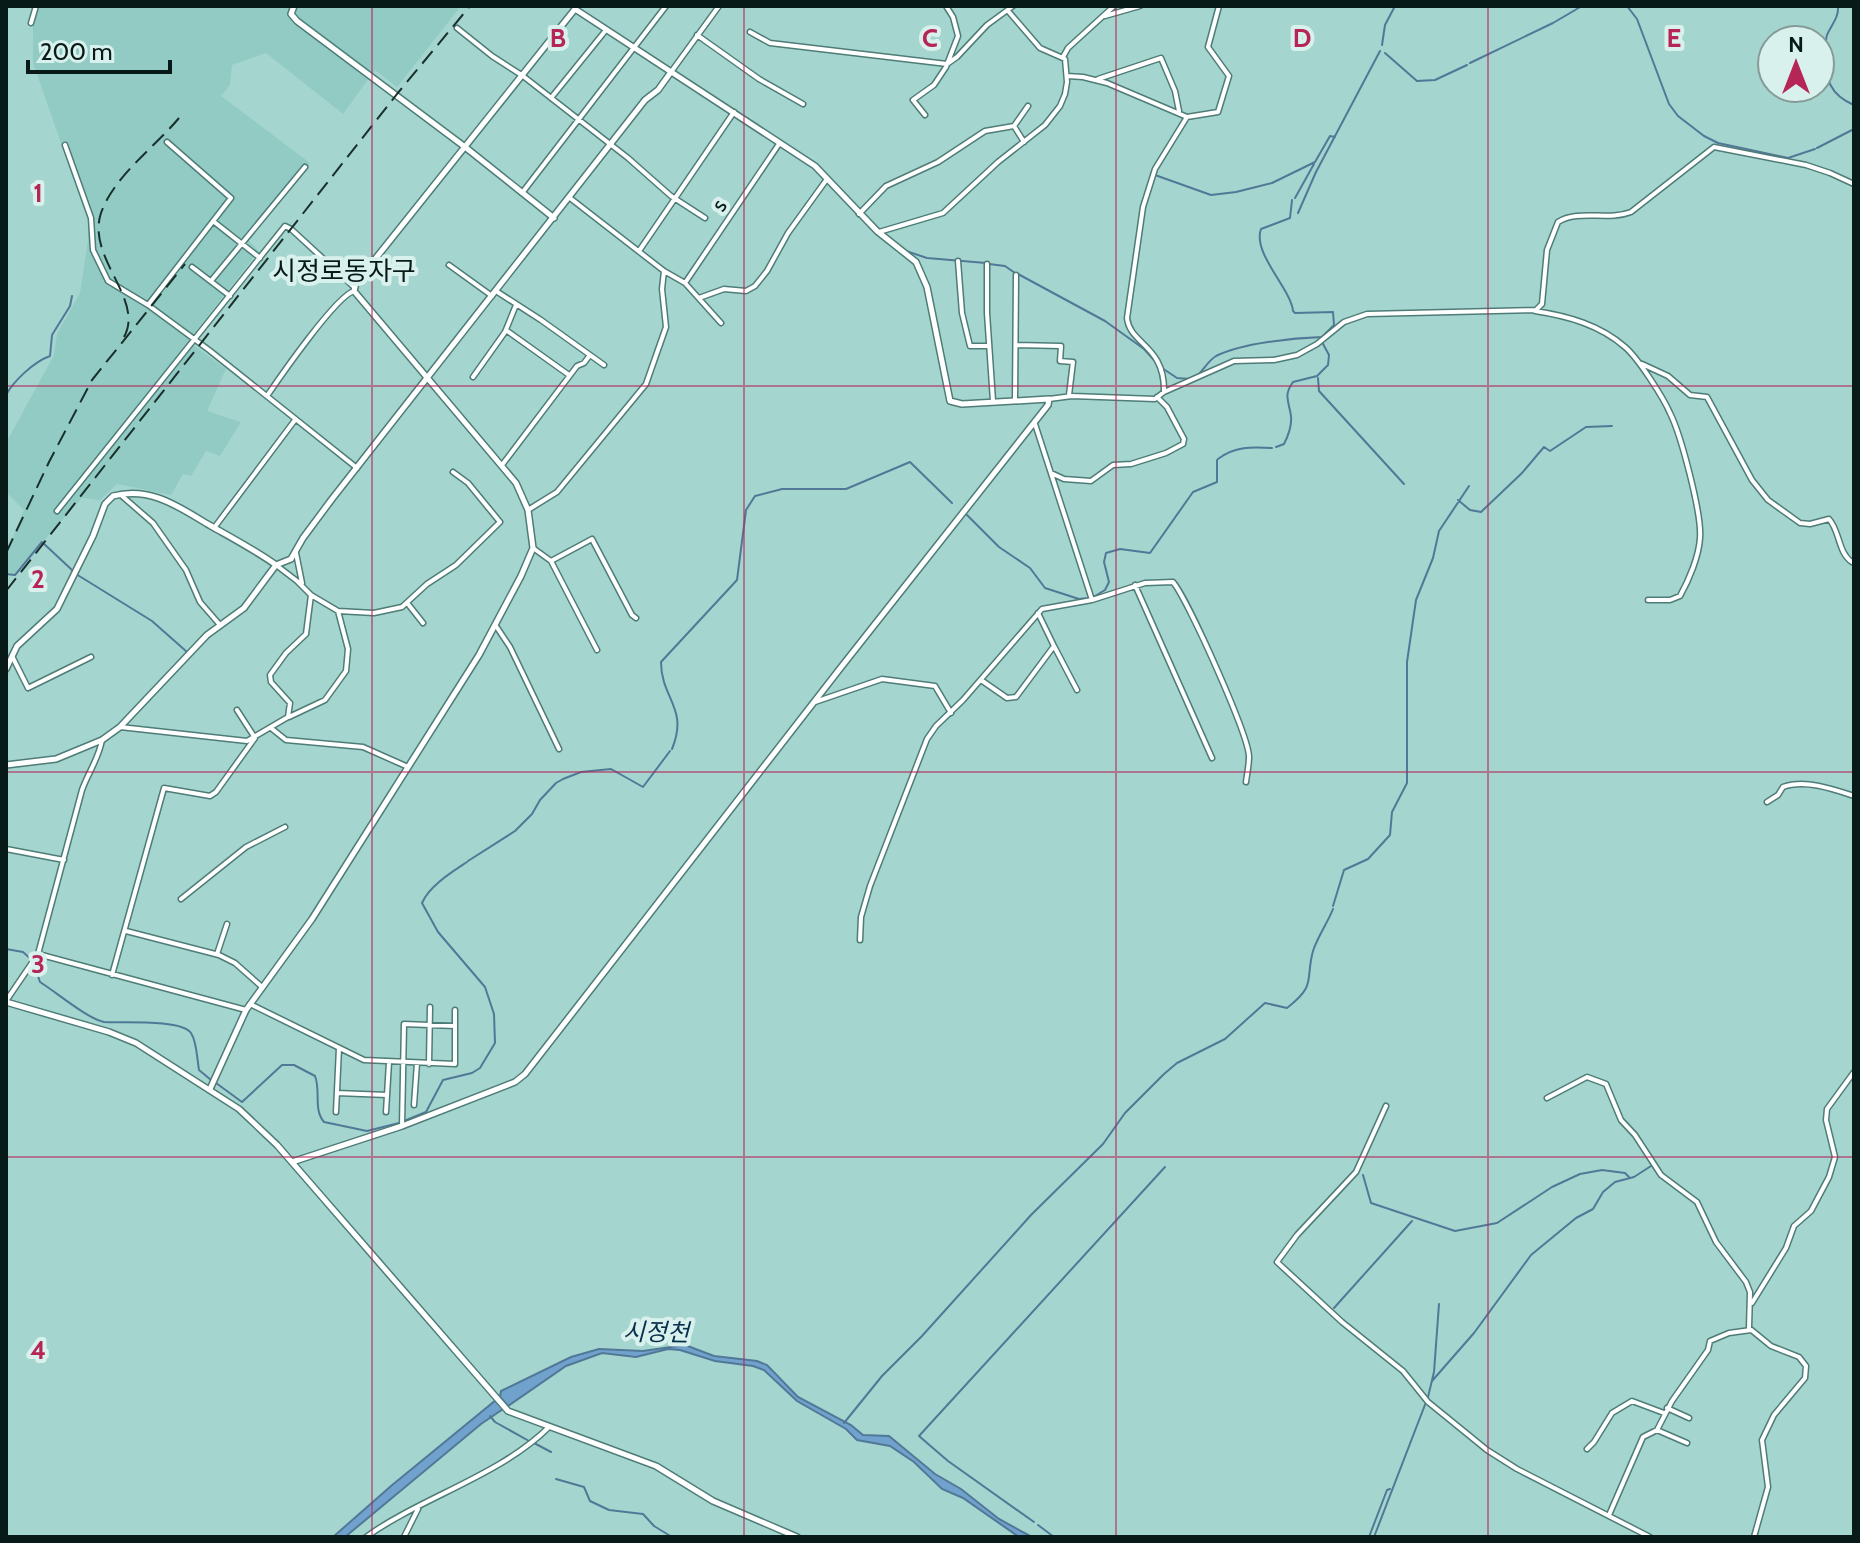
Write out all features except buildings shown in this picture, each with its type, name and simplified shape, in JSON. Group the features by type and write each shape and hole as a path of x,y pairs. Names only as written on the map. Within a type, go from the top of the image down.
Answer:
{"street":[{"path":"31,23 36,6"},
{"path":"294,6 291,14 297,21 554,218"},
{"path":"522,193 666,6"},
{"path":"6,765 56,759 102,740 120,727 207,635 244,608 276,565 288,562 357,468 610,144 645,100 658,90 719,6"},
{"path":"925,115 913,100 934,85 947,64 958,36 953,17 946,6"},
{"path":"750,32 770,43 947,64 987,25 1009,12 1013,6"},
{"path":"877,231 892,230 940,215 1045,125 1065,94 1067,76 1063,57 1068,48 1114,6"},
{"path":"1102,17 1140,6"},
{"path":"1067,76 1096,79 1187,117 1218,112 1229,72 1208,47 1219,6"},
{"path":"267,396 576,7 634,49 815,166 859,214 916,262 927,287 950,401 962,404 1069,396 1157,397 1234,361 1277,359 1304,352 1344,322 1367,314 1533,311 1592,325 1623,345 1640,363 1672,417 1694,496 1700,530 1697,552 1680,596 1670,600 1648,600"},
{"path":"1009,12 1040,48 1063,57"},
{"path":"457,28 523,76 676,199 705,218"},
{"path":"551,98 606,30"},
{"path":"697,35 759,79 803,104"},
{"path":"1096,79 1161,58 1175,91 1179,112"},
{"path":"859,214 886,186 938,161 985,131 1014,126 1028,106"},
{"path":"639,251 734,112"},
{"path":"1164,392 1158,360 1129,328 1127,318 1143,207 1155,169 1187,117"},
{"path":"1014,126 1024,142"},
{"path":"148,305 231,196 167,142"},
{"name":"s","path":"685,283 779,144"},
{"path":"65,145 91,218 91,245 104,275 112,285 148,305 357,468"},
{"path":"1533,311 1542,304 1547,250 1558,222 1571,216 1631,212 1714,147 1806,165 1854,184"},
{"path":"211,281 305,167"},
{"path":"699,298 724,289 746,291 755,286 827,179"},
{"path":"570,198 664,271 685,283 721,323"},
{"path":"213,221 260,258"},
{"path":"57,511 287,226 354,289 502,465 520,490 528,510 533,548 496,626 312,919 248,1007 210,1089"},
{"path":"958,261 962,313 970,346 989,346"},
{"path":"987,264 993,401"},
{"path":"449,265 541,320 604,365"},
{"path":"192,267 230,296"},
{"path":"528,510 557,492 614,427 646,384 666,327 662,289 664,271"},
{"path":"1015,400 1016,275"},
{"path":"473,377 506,330 515,314 516,305"},
{"path":"506,330 569,375"},
{"path":"1016,345 1061,346 1060,361 1073,362 1069,396"},
{"path":"502,465 569,375 590,355"},
{"path":"1640,363 1668,376 1690,395 1707,397 1762,493 1782,512 1800,523 1829,519 1845,556 1852,562"},
{"path":"1051,473 1064,479 1091,481 1113,465 1131,464 1183,444 1184,439 1171,414 1157,397"},
{"path":"292,1162 402,1126 515,1082 525,1074 1047,409 1049,399"},
{"path":"214,528 295,420"},
{"path":"1035,424 1092,600"},
{"path":"6,669 11,653 55,612 93,536 105,504 113,496 158,497 177,504 243,542 311,595 338,611 374,613 408,604 427,584 456,565 500,522 468,483 453,472"},
{"path":"120,494 153,523 186,570 200,602 220,625"},
{"path":"551,561 592,539 636,618"},
{"path":"296,548 302,586"},
{"path":"533,548 551,561 597,650"},
{"path":"860,940 862,907 931,732 981,680 1038,612 1046,608 1092,600 1135,585 1170,581 1178,588 1219,674 1243,734 1249,754 1246,782"},
{"path":"1135,585 1212,758"},
{"path":"288,717 290,703 271,682 270,675 286,653 306,634 311,595"},
{"path":"408,604 423,623"},
{"path":"120,727 242,741 255,738 288,717 325,700 346,671 348,649 338,611"},
{"path":"1038,612 1077,690"},
{"path":"496,626 510,647 559,749"},
{"path":"981,680 1007,698 1016,697 1054,646"},
{"path":"11,653 28,688 91,657"},
{"path":"815,702 888,679 935,686 951,713"},
{"path":"237,710 255,738"},
{"path":"271,728 286,740 363,747 408,767"},
{"path":"112,975 164,788 212,796 255,738"},
{"path":"102,740 88,772 38,954 6,1002 119,1036 149,1050 257,1123 506,1409 656,1466 713,1501 797,1537"},
{"path":"1767,802 1778,795 1783,787 1792,784 1818,786 1854,796"},
{"path":"181,899 246,847 285,827"},
{"path":"6,849 64,860"},
{"path":"217,954 227,924"},
{"path":"125,931 217,954 235,963 262,987"},
{"path":"38,954 248,1007 364,1060 455,1064 455,1010"},
{"path":"429,1064 430,1007"},
{"path":"402,1126 404,1024 455,1026"},
{"path":"336,1112 339,1048"},
{"path":"386,1112 389,1062"},
{"path":"414,1105 417,1063"},
{"path":"1750,1305 1786,1248 1794,1226 1811,1211 1829,1177 1835,1157 1826,1120 1827,1109 1854,1072"},
{"path":"1547,1098 1587,1077 1606,1084 1621,1120 1666,1179 1692,1196 1716,1242 1748,1287 1751,1330"},
{"path":"337,1093 387,1095"},
{"path":"1386,1106 1356,1172 1297,1235 1277,1262 1342,1322 1403,1371 1427,1400 1495,1456 1650,1537"},
{"path":"1609,1515 1642,1438 1657,1430 1713,1339 1751,1330 1771,1346 1799,1357 1807,1371 1805,1378 1774,1415 1762,1440 1768,1487 1754,1537"},
{"path":"1587,1449 1612,1413 1632,1401 1689,1418"},
{"path":"366,1537 532,1442 549,1427"},
{"path":"1657,1430 1687,1443"},
{"path":"404,1537 420,1507"}],"shaded area":[{"path":"38,6 461,6 397,87 375,70 343,114 266,53 232,65 230,85 221,96 310,163 248,240 259,251 188,341 226,369 207,411 241,422 220,456 206,451 191,476 183,474 171,495 117,484 100,500 82,498 14,574 6,572 6,554 24,510 6,492 6,443 54,355 57,334 80,293 89,223 33,63 33,25"},
{"path":"685,1345 714,1356 767,1365 798,1397 851,1425 863,1435 889,1436 935,1474 961,1489 999,1519 1032,1537 1019,1537 963,1498 942,1489 914,1462 890,1446 857,1440 846,1429 797,1401 764,1370 753,1366 715,1361 680,1350 668,1349 636,1357 602,1353 566,1366 508,1406 500,1397 501,1391 571,1357 599,1349 643,1351"},
{"path":"496,1400 503,1409 345,1537 333,1537 391,1486"}],"waterway":[{"path":"1382,45 1385,25 1395,6"},
{"path":"1470,63 1582,6"},
{"path":"1627,6 1637,19 1669,104 1678,116 1704,136 1718,143 1788,158 1815,149"},
{"path":"1838,6 1836,18 1826,37 1827,72 1834,91 1854,105"},
{"path":"1298,213 1316,172 1380,51"},
{"path":"1385,53 1417,81 1435,80 1467,65"},
{"path":"1817,148 1854,129"},
{"path":"1155,175 1211,195 1236,192 1272,183 1315,162 1330,136 1335,137"},
{"path":"1295,198 1314,164"},
{"path":"1292,200 1290,218 1261,229 1262,249 1295,313 1333,312 1334,325 1322,337"},
{"path":"906,251 927,258 986,263"},
{"path":"989,264 1005,266 1015,273"},
{"path":"1018,274 1105,321 1154,360"},
{"path":"6,395 24,373 50,356 52,335 70,306 72,296"},
{"path":"1199,374 1216,356 1227,351 1283,340 1322,337"},
{"path":"1276,447 1284,444 1291,423 1287,395 1293,382 1317,376 1328,365 1329,355 1322,342"},
{"path":"1162,368 1177,378 1190,379"},
{"path":"1318,378 1319,391 1404,484"},
{"path":"1458,500 1470,510 1481,512 1544,447 1550,451 1586,427 1612,426"},
{"path":"1218,459 1237,450 1272,448"},
{"path":"1095,596 1105,590 1109,582 1104,562 1106,553 1120,549 1150,553 1193,492 1217,482 1217,460"},
{"path":"672,749 676,735 676,713 662,675 661,662 737,580 746,510 755,496 782,489 846,489 910,462 952,503"},
{"path":"1333,906 1344,870 1368,859 1390,835 1392,812 1407,783 1407,662 1416,600 1433,558 1439,531 1469,486"},
{"path":"967,515 999,547 1030,568 1045,588 1079,599 1089,598"},
{"path":"6,574 15,575 42,542 72,570"},
{"path":"76,574 152,621 187,652"},
{"path":"468,861 515,831 532,814 540,800 563,779 581,772 611,769 643,787 670,751"},
{"path":"404,1121 426,1112 443,1080 480,1068 495,1043 494,1014 485,987 438,932 422,903 435,885 467,862"},
{"path":"844,1423 882,1376 1031,1215 1103,1144 1125,1113 1164,1074 1177,1063 1225,1039 1265,1003 1287,1008 1303,993 1313,951 1333,909"},
{"path":"6,949 23,952 32,960"},
{"path":"34,964 40,982 97,1020 164,1024 185,1029 194,1041 199,1070 211,1080"},
{"path":"216,1083 242,1102 282,1065 294,1065 315,1076 319,1111 324,1122 367,1131 399,1123"},
{"path":"1432,1381 1474,1333 1531,1255 1576,1218 1593,1209 1603,1192 1615,1182 1634,1177 1651,1166"},
{"path":"1034,1522 948,1461 919,1436 1165,1167"},
{"path":"1363,1175 1371,1203 1455,1231 1497,1223 1552,1187 1580,1174 1602,1170 1625,1173 1629,1177"},
{"path":"1334,1308 1412,1221"},
{"path":"1374,1537 1428,1397 1434,1372 1439,1304"},
{"path":"490,1416 529,1441"},
{"path":"534,1443 551,1452"},
{"path":"556,1479 584,1487 590,1501 609,1510 643,1514 654,1526 672,1537"},
{"path":"1369,1537 1390,1489"},
{"path":"1038,1525 1054,1537"}],"railway":[{"path":"6,591 397,94 470,6"},
{"path":"124,337 128,323 127,308 101,246 101,213 115,187 179,118"},
{"path":"6,553 92,380 185,264"}],"district":[{"name":"시정로동자구","path":"344,271"}],"water label":[{"name":"시정천","path":"656,1332"}]}
